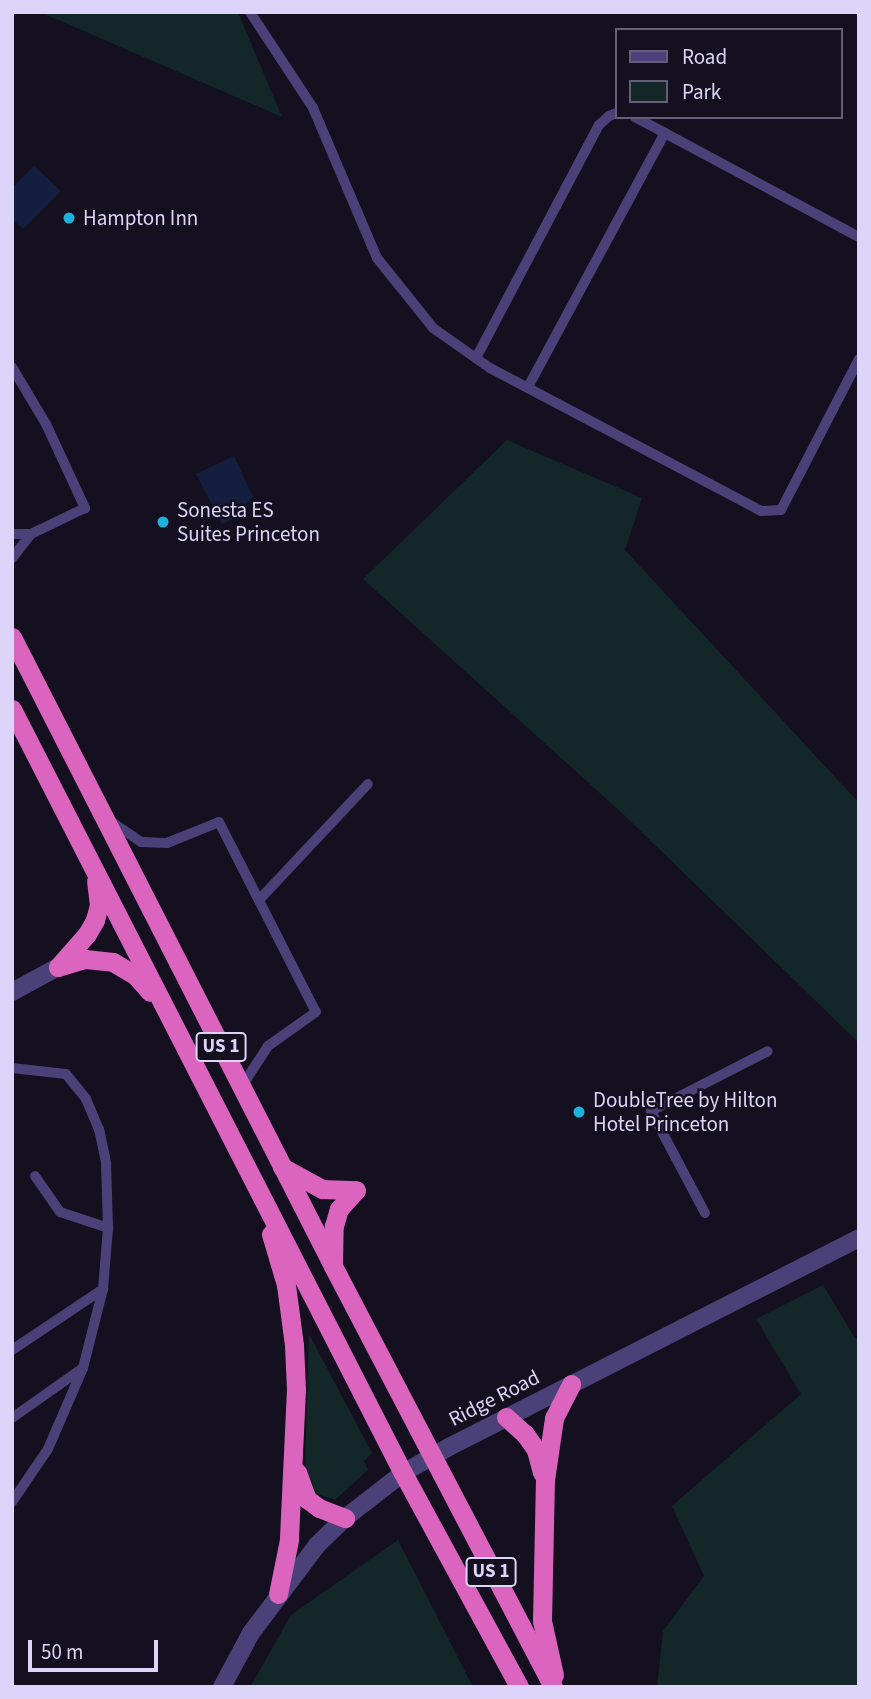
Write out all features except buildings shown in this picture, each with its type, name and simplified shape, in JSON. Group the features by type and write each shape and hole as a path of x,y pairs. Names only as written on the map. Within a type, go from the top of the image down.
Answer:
{"highway":[{"name":"US 1","path":"12,637 332,1266 554,1687"},
{"name":"US 1","path":"12,709 403,1473 519,1687"},
{"path":"58,967 87,934 95,920 99,905 94,870"},
{"path":"58,967 85,958 113,962 136,976 165,1008"},
{"path":"282,1167 322,1189 356,1190 339,1209 334,1226 332,1266"},
{"path":"260,1193 286,1285 294,1345 294,1464 289,1540 278,1594"},
{"path":"554,1687 542,1622 545,1480 554,1418 570,1384"},
{"path":"506,1418 525,1434 536,1450 545,1480"},
{"path":"294,1464 307,1499 319,1508 345,1518"}],"street":[{"path":"12,992 58,967"},
{"name":"Ridge Road","path":"222,1687 251,1633 317,1545 345,1518 403,1473 570,1384 859,1238"}],"lane":[{"path":"250,12 313,108 377,258 433,327 476,358 761,511 780,510 859,359"},
{"path":"476,358 599,125 608,116 616,113"},
{"path":"639,119 859,237"},
{"path":"528,387 665,133"},
{"path":"12,367 46,424 85,508 31,534 12,534"},
{"path":"12,558 31,534"},
{"path":"259,900 368,784"},
{"path":"103,817 141,842 167,843 219,822 316,1012 268,1046 242,1088"},
{"path":"705,1213 651,1111 768,1051"},
{"path":"12,1068 66,1074 86,1099 99,1129 106,1163 107,1228 103,1289 83,1368 48,1449 12,1502"},
{"path":"35,1176 60,1212 107,1228"},
{"path":"12,1350 103,1289"},
{"path":"12,1418 83,1368"}],"green space":[{"path":"40,12 238,12 282,117"},
{"path":"507,440 642,498 625,550 859,803 859,1043 622,813 363,579"},
{"path":"823,1285 855,1338 859,1339 859,1687 657,1687 663,1631 704,1576 672,1506 801,1394 756,1319"},
{"path":"309,1334 372,1453 364,1461 368,1470 335,1500 317,1494 305,1468"},
{"path":"398,1540 473,1687 250,1687 291,1615"}],"water":[{"path":"34,166 61,191 23,229 12,219 12,188"},
{"path":"234,456 253,497 234,518 222,524 196,474"}],"place":[{"name":"Hampton Inn","path":"69,218"},
{"name":"Sonesta ES Suites Princeton","path":"163,522"},
{"name":"DoubleTree by Hilton Hotel Princeton","path":"579,1112"}]}
